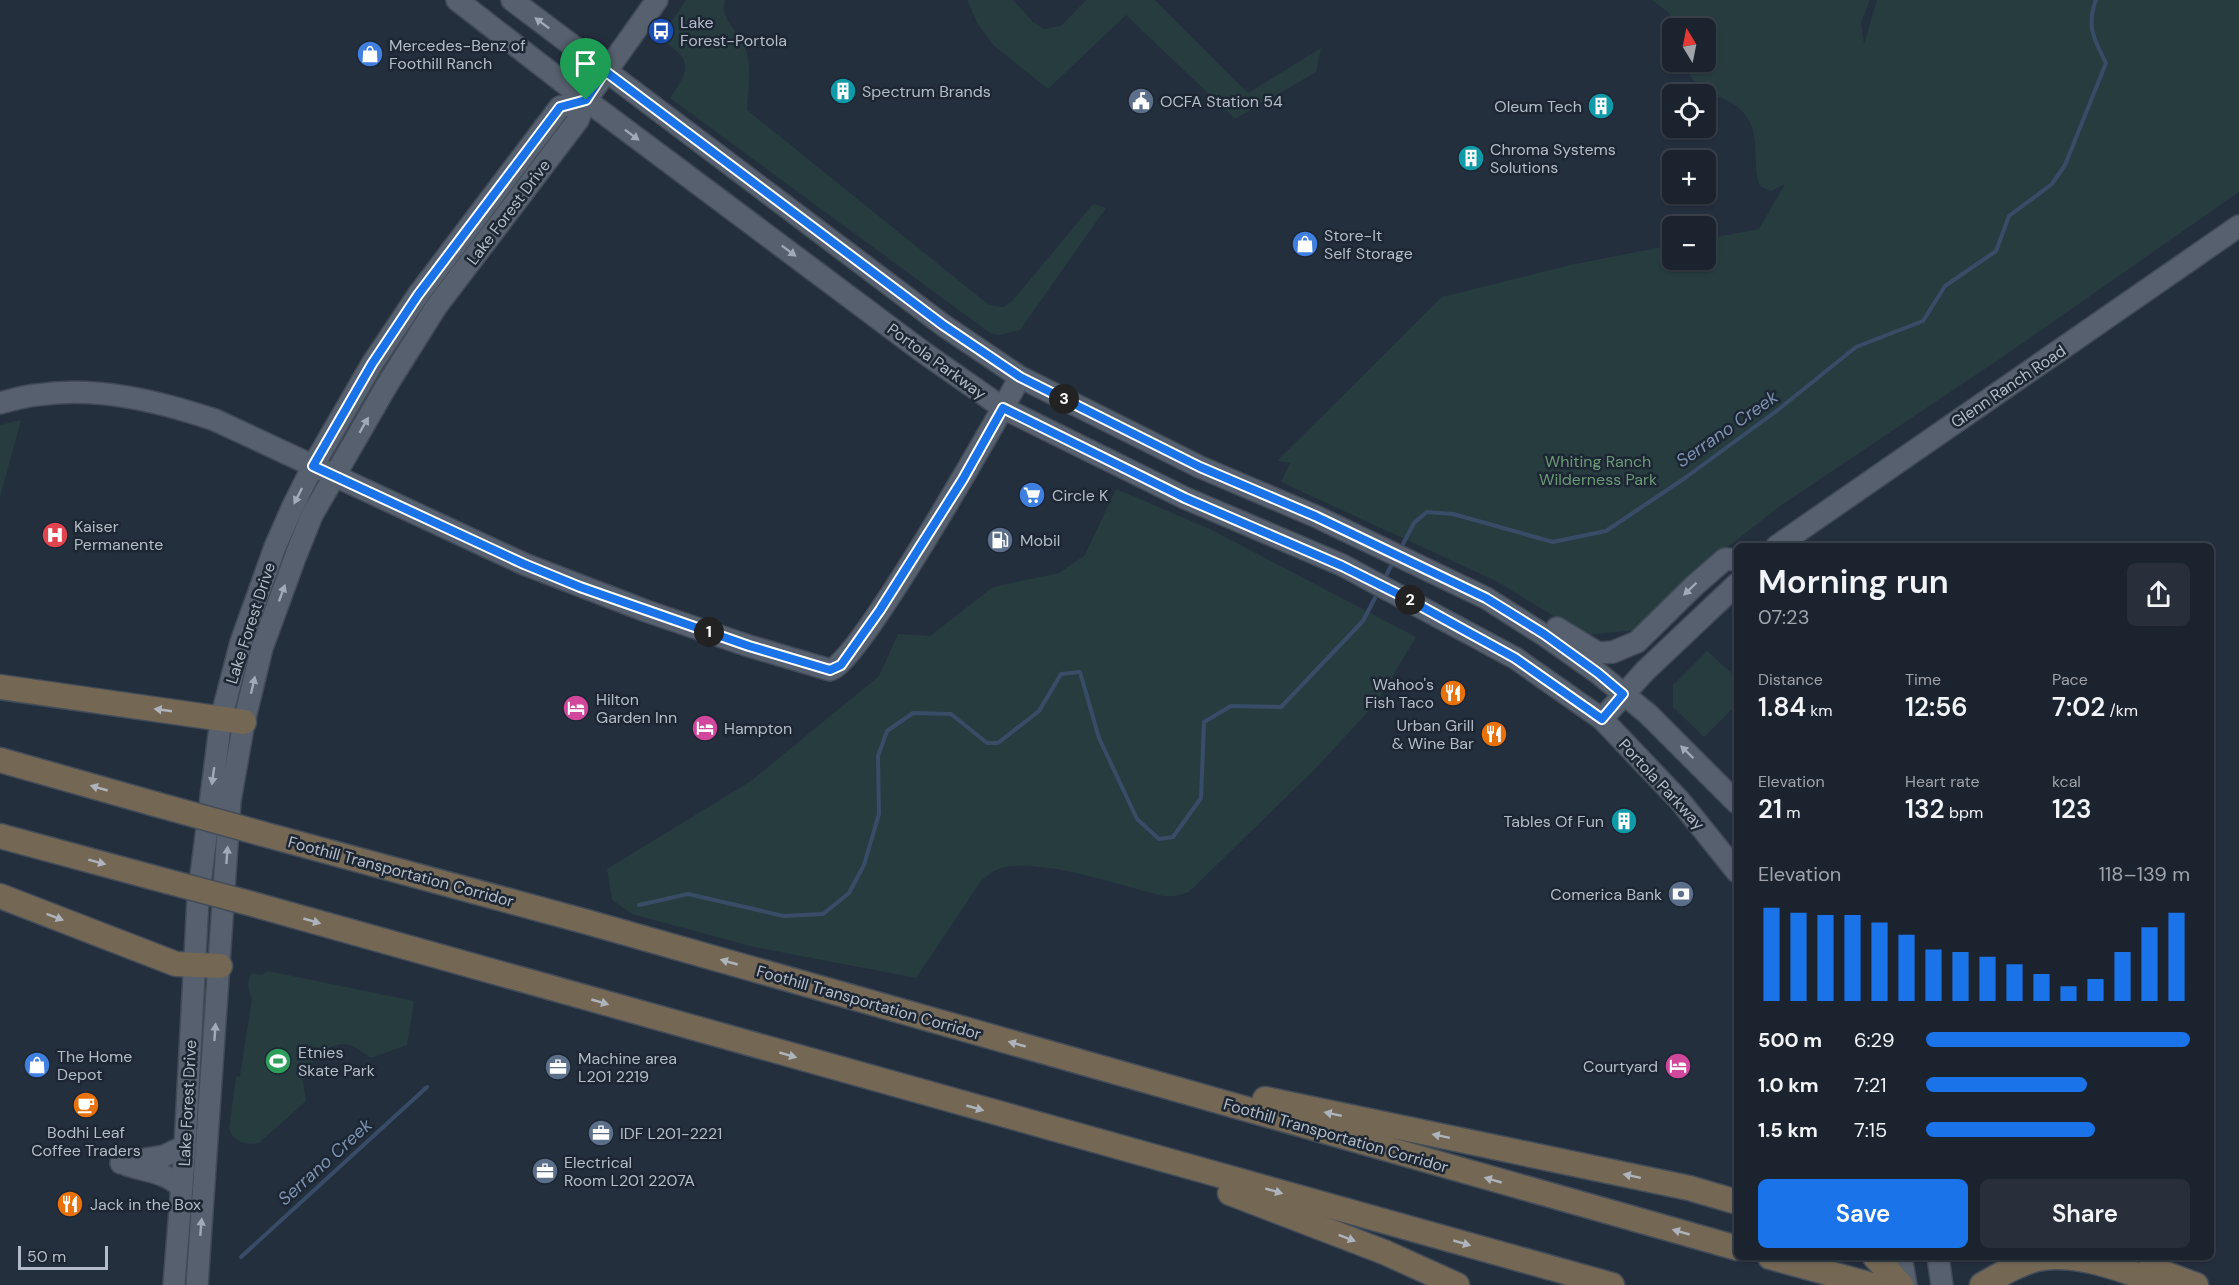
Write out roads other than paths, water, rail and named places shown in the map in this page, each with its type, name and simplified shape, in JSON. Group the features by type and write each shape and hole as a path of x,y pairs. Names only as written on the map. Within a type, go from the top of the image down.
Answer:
{"highway":[{"path":"0,687 233,720"},
{"name":"Foothill Transportation Corridor","path":"0,760 621,931 1734,1247"},
{"path":"0,836 256,905 1612,1285"},
{"path":"0,896 176,964 220,966"},
{"path":"1074,1060 1689,1188 1734,1201"},
{"path":"1157,1159 1198,1181 1384,1252 1457,1285"},
{"path":"1689,1188 1734,1194"},
{"path":"1781,1260 1872,1285"},
{"path":"1878,1260 1901,1285"},
{"path":"1982,1285 2034,1260"},
{"path":"2080,1260 2165,1285"},
{"path":"2126,1260 2196,1285"}],"main road":[{"name":"Portola Parkway","path":"457,0 586,100 1003,408 1185,498 1342,566 1515,658 1602,719 1680,801 1734,868"},
{"name":"Portola Parkway","path":"512,0 943,325 1020,377 1200,467 1315,516 1486,598 1544,634 1598,673 1650,716 1734,799"},
{"name":"Lake Forest Drive","path":"174,1285 185,1146 198,899 233,720 312,516 387,385 436,308 578,120 586,100 605,71 657,0"},
{"name":"Lake Forest Drive","path":"197,1285 240,642 275,547 313,466 372,364 425,286 560,107 586,100"},
{"name":"Glenn Ranch Road","path":"1781,543 2239,226"},
{"path":"0,403 36,395 67,392 121,395 177,407 215,420 524,564 580,587 749,646 819,668 833,669 841,665 880,610 963,479 1020,377"},
{"path":"1486,598 1507,598 1598,653 1613,652 1637,642 1725,559 1734,560"},
{"path":"1602,719 1623,694 1734,587"},
{"path":"182,1188 162,1173 121,1163 164,1156 185,1146"},
{"path":"1902,1260 1906,1285"},
{"path":"1938,1260 1942,1285"}],"waterway":[{"name":"Serrano Creek","path":"1401,548 1414,523 1427,512 1453,514 1553,542 1606,531 1685,478 1779,409 1856,347 1923,321 1945,286 1996,251 2009,216 2052,184 2065,165 2106,63 2093,32 2092,17 2096,0"},
{"name":"Serrano Creek","path":"1384,580 1394,560"},
{"name":"Serrano Creek","path":"639,905 688,894 784,916 823,914 849,893 864,865 879,814 878,756 887,731 913,713 951,714 987,743 998,743 1039,711 1061,674 1080,672 1099,738 1137,819 1159,839 1173,837 1201,798 1204,722 1231,706 1281,707 1363,621 1378,592"},
{"name":"Serrano Creek","path":"241,1257 427,1087"}],"place":[{"name":"Lake Forest-Portola","path":"661,31"},
{"name":"Mercedes-Benz of Foothill Ranch","path":"370,54"},
{"name":"Spectrum Brands","path":"843,91"},
{"name":"OCFA Station 54","path":"1141,101"},
{"name":"Oleum Tech","path":"1601,106"},
{"name":"Chroma Systems Solutions","path":"1471,158"},
{"name":"Store-It Self Storage","path":"1305,244"},
{"name":"Circle K","path":"1032,495"},
{"name":"Kaiser Permanente","path":"55,535"},
{"name":"Mobil","path":"1000,540"},
{"name":"Wahoo's Fish Taco","path":"1453,693"},
{"name":"Hilton Garden Inn","path":"576,708"},
{"name":"Hampton","path":"705,728"},
{"name":"Urban Grill & Wine Bar","path":"1494,734"},
{"name":"Tables Of Fun","path":"1624,821"},
{"name":"Comerica Bank","path":"1681,894"},
{"name":"Etnies Skate Park","path":"278,1061"},
{"name":"The Home Depot","path":"37,1065"},
{"name":"Courtyard","path":"1678,1066"},
{"name":"Machine area L201 2219","path":"558,1067"},
{"name":"Bodhi Leaf Coffee Traders","path":"86,1105"},
{"name":"IDF L201-2221","path":"601,1133"},
{"name":"Electrical Room L201 2207A","path":"545,1171"},
{"name":"Jack in the Box","path":"70,1204"}],"park label":[{"name":"Whiting Ranch Wilderness Park","path":"1598,470"}]}
